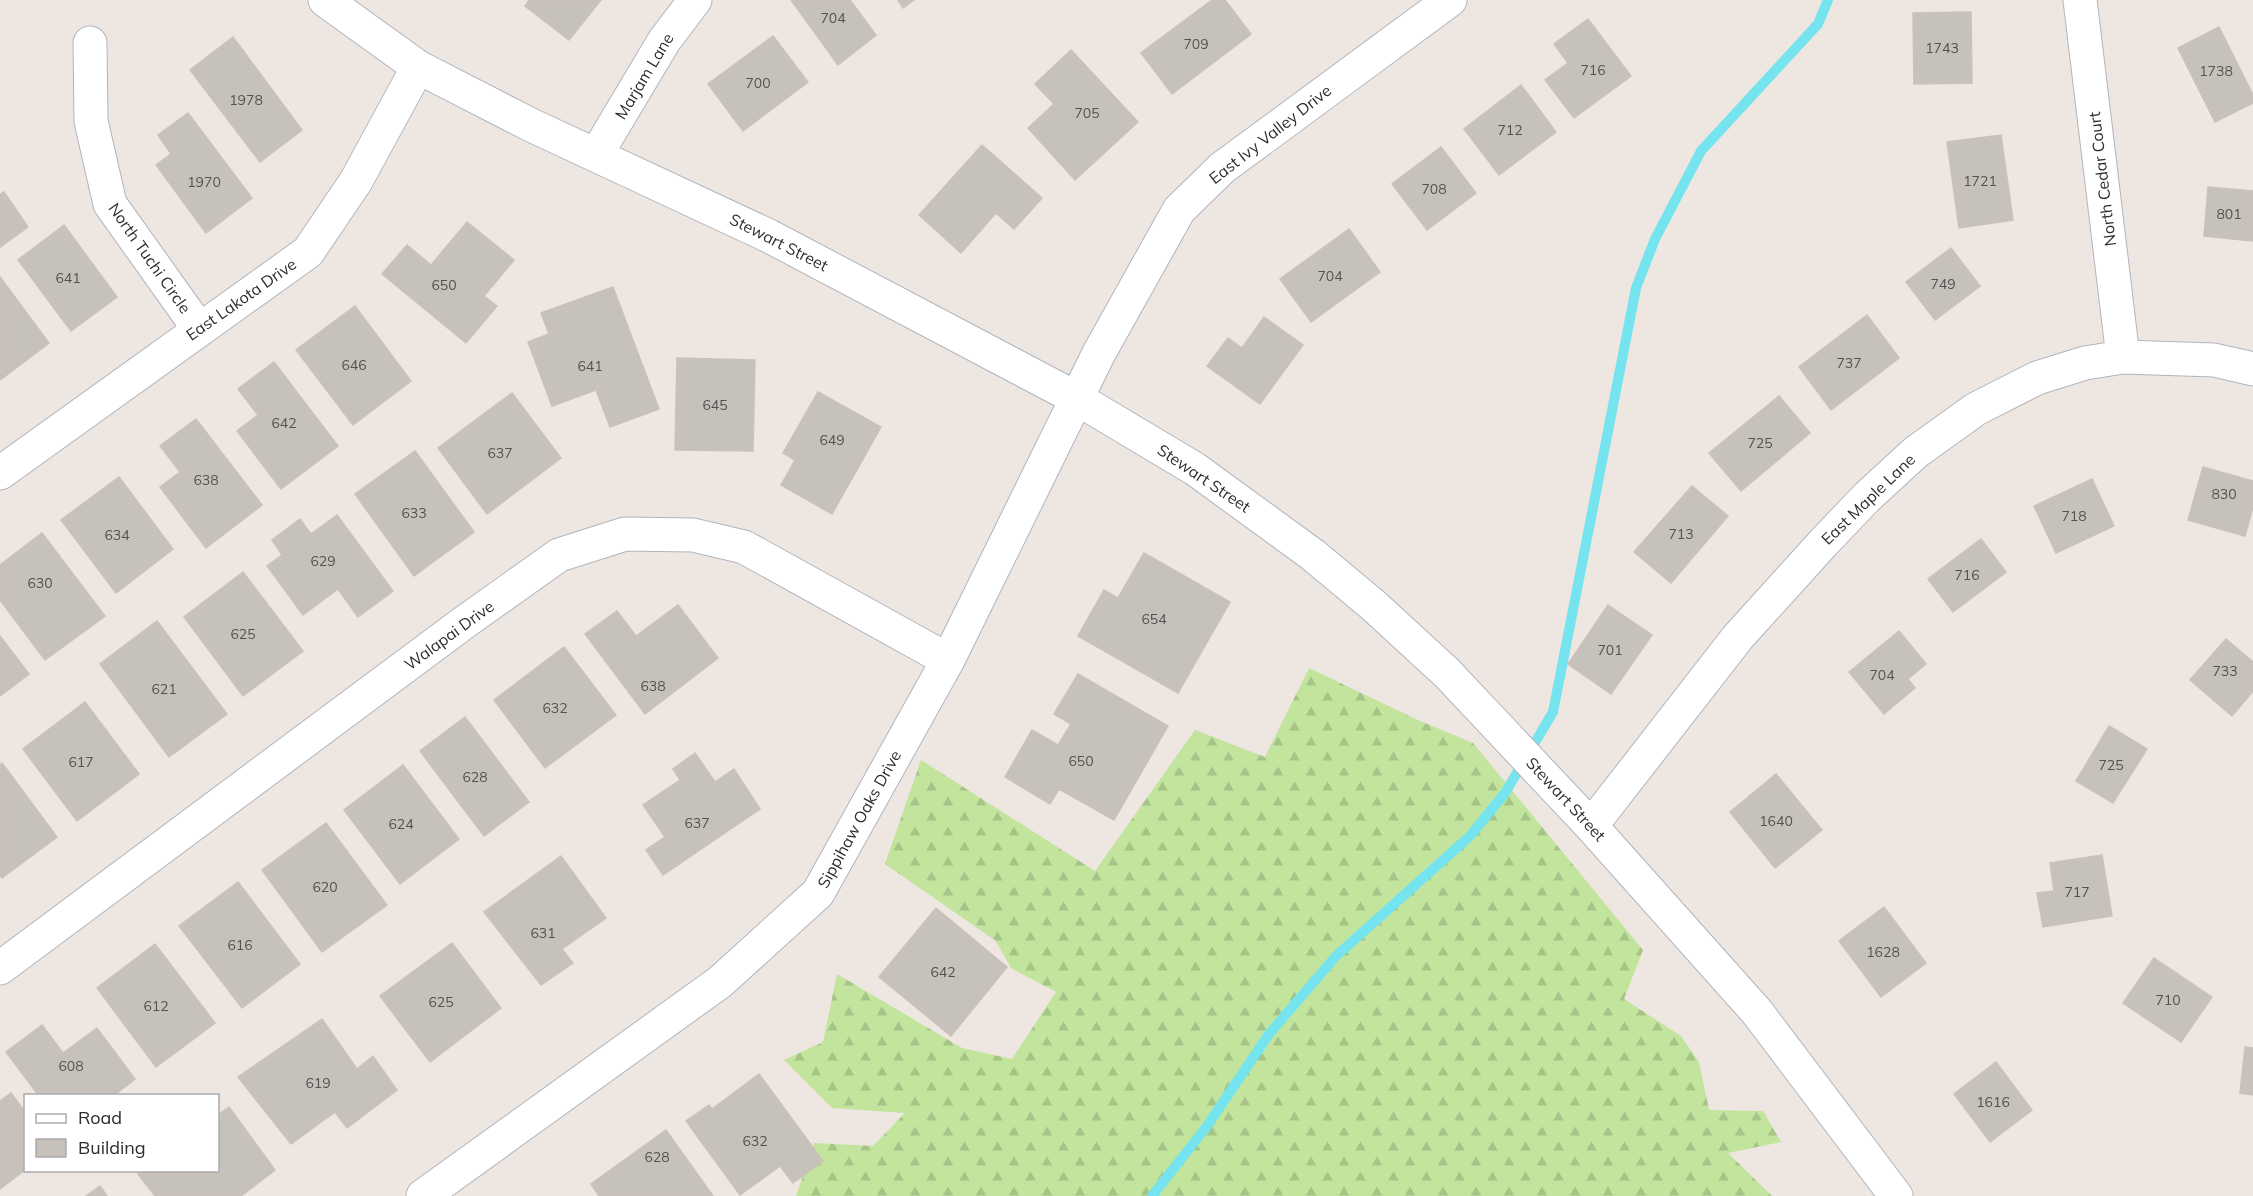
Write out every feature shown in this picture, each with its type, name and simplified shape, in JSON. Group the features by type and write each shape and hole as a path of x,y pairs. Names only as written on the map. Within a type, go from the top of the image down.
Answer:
{"street":[{"name":"Stewart Street","path":"324,0 418,67 531,125 769,236 1076,398 1196,469 1322,562 1447,673 1591,826 1757,1012 1896,1196"},
{"name":"Marjam Lane","path":"596,155 664,41 695,0"},
{"name":"East Ivy Valley Drive","path":"1076,398 1179,210 1222,168 1450,0"},
{"name":"North Cedar Court","path":"2080,0 2123,357"},
{"name":"North Tuchi Circle","path":"90,43 91,121 110,204 199,328"},
{"name":"East Lakota Drive","path":"0,473 308,252 356,181 418,67"},
{"name":"East Maple Lane","path":"1591,826 1738,637 1824,542 1867,497 1917,452 1976,409 2037,378 2085,363 2123,357 2214,360 2253,369"},
{"name":"Sippihaw Oaks Drive","path":"423,1196 720,982 818,893 948,660 1076,398"},
{"name":"Walapai Drive","path":"0,968 453,631 559,555 625,534 693,535 744,547 948,660"}],"green space":[{"path":"1309,668 1420,721 1473,743 1643,950 1624,999 1681,1036 1699,1062 1709,1110 1763,1111 1781,1142 1728,1153 1772,1196 796,1196 814,1143 873,1146 905,1113 832,1108 784,1060 823,1042 837,974 962,1048 1012,1059 1056,992 1011,968 996,941 885,864 921,760 1095,871 1195,730 1265,757"}],"building":[{"path":"529,0 601,0 569,40 525,6"},
{"path":"791,0 850,0 876,35 838,65"},
{"path":"898,0 914,0 903,8"},
{"path":"1212,0 1225,0 1251,34 1172,94 1141,53"},
{"path":"1971,12 1972,83 1914,84 1913,13"},
{"path":"1588,19 1631,76 1574,118 1545,80 1568,63 1554,44"},
{"path":"2219,27 2253,95 2253,103 2215,122 2178,48"},
{"path":"773,36 808,82 743,131 708,84"},
{"path":"233,37 302,130 260,162 190,70"},
{"path":"1071,50 1138,122 1075,180 1028,128 1054,104 1035,84"},
{"path":"1521,85 1556,132 1499,175 1464,129"},
{"path":"188,113 252,198 206,233 156,165 171,154 158,135"},
{"path":"2001,135 2013,220 1959,228 1947,142"},
{"path":"982,145 1042,198 1014,229 996,213 961,253 919,215"},
{"path":"1441,147 1476,193 1427,230 1392,184"},
{"path":"2208,187 2253,191 2253,241 2204,236"},
{"path":"4,192 28,227 0,247 0,194"},
{"path":"467,222 514,260 484,296 497,306 466,343 382,274 407,245 431,265"},
{"path":"64,225 117,297 71,331 18,260"},
{"path":"1349,229 1380,272 1311,322 1280,279"},
{"path":"1951,248 1980,286 1935,320 1906,282"},
{"path":"0,277 49,343 0,380"},
{"path":"613,287 659,409 610,427 596,390 552,406 528,342 549,334 541,313"},
{"path":"355,306 411,381 353,425 296,350"},
{"path":"1867,315 1899,358 1831,410 1799,367"},
{"path":"1264,317 1303,345 1260,404 1207,366 1228,338 1242,348"},
{"path":"677,358 755,360 753,451 675,450"},
{"path":"274,362 338,446 281,489 237,431 258,415 238,389"},
{"path":"818,392 881,427 832,514 781,485 795,460 783,453"},
{"path":"512,393 561,458 487,514 438,448"},
{"path":"1779,396 1810,433 1741,491 1709,453"},
{"path":"196,419 262,505 206,548 160,487 180,472 160,446"},
{"path":"415,451 474,532 414,576 355,494"},
{"path":"2203,467 2253,481 2253,507 2245,536 2188,520"},
{"path":"119,477 173,549 116,593 61,520"},
{"path":"2092,479 2114,526 2056,553 2034,506"},
{"path":"1692,486 1728,516 1671,583 1634,552"},
{"path":"337,515 393,591 358,617 338,589 303,615 267,566 282,555 272,540 300,519 311,534"},
{"path":"42,533 105,616 45,660 0,600 0,565"},
{"path":"1981,539 2006,572 1953,612 1928,579"},
{"path":"1144,553 1230,602 1178,693 1078,636 1104,590 1118,598"},
{"path":"243,572 303,651 243,696 184,617"},
{"path":"678,605 718,658 645,714 585,634 617,611 636,636"},
{"path":"1608,605 1652,635 1611,694 1568,664"},
{"path":"157,621 227,714 169,757 100,664"},
{"path":"1899,631 1926,664 1908,679 1915,688 1884,714 1849,672"},
{"path":"0,636 29,674 0,696"},
{"path":"2226,639 2253,662 2253,691 2232,716 2190,680"},
{"path":"564,647 616,715 545,768 494,700"},
{"path":"1078,674 1168,726 1114,820 1059,789 1050,804 1005,777 1032,730 1058,745 1071,724 1054,714"},
{"path":"85,702 139,774 77,821 23,749"},
{"path":"465,717 529,802 484,836 420,751"},
{"path":"2109,726 2147,749 2113,803 2076,781"},
{"path":"695,753 715,782 734,769 760,809 663,875 646,850 665,837 643,805 680,780 673,769"},
{"path":"2,763 57,837 2,878 0,875 0,765"},
{"path":"403,765 459,839 400,884 344,810"},
{"path":"1776,774 1822,830 1775,868 1730,812"},
{"path":"326,823 387,905 322,952 262,870"},
{"path":"2102,855 2112,916 2043,927 2037,893 2054,891 2050,863"},
{"path":"561,856 606,918 562,949 573,963 541,985 484,912"},
{"path":"238,882 300,964 242,1008 179,926"},
{"path":"1884,907 1926,963 1881,997 1839,941"},
{"path":"936,908 1007,967 951,1036 879,977"},
{"path":"452,943 501,1008 430,1062 380,996"},
{"path":"155,944 215,1023 156,1067 97,988"},
{"path":"2154,958 2212,997 2181,1042 2123,1003"},
{"path":"322,1019 357,1069 373,1056 397,1090 347,1128 335,1112 291,1144 238,1077"},
{"path":"42,1025 63,1053 97,1028 135,1079 116,1094 38,1094 6,1052"},
{"path":"2245,1047 2253,1048 2253,1095 2240,1093"},
{"path":"1996,1062 2032,1110 1990,1142 1954,1094"},
{"path":"759,1074 823,1161 793,1183 780,1166 740,1195 686,1121 709,1105 712,1109"},
{"path":"11,1093 24,1110 24,1171 0,1189 0,1101"},
{"path":"229,1107 275,1170 241,1196 155,1196 138,1174 140,1172 219,1172 219,1114"},
{"path":"666,1130 713,1196 599,1196 591,1184"},
{"path":"100,1186 107,1196 86,1196"}],"waterway":[{"path":"1152,1196 1207,1126 1269,1034 1336,956 1470,836 1505,793 1553,712 1636,288 1655,239 1701,151 1818,24 1828,0"}]}
